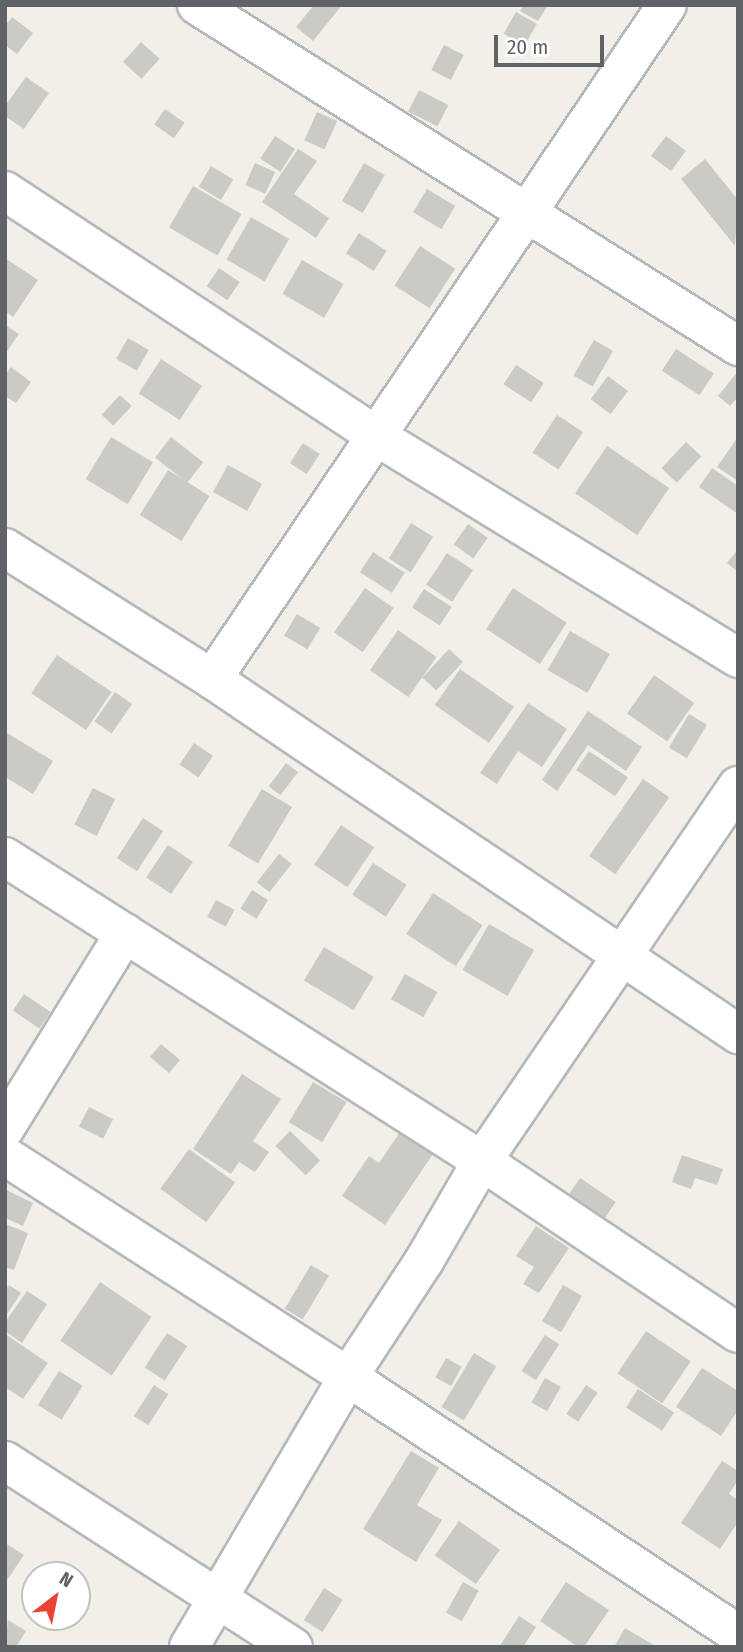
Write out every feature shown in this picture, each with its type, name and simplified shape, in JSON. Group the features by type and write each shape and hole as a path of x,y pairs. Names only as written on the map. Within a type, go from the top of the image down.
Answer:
{"street":[{"path":"197,5 738,346"},
{"path":"212,679 662,7"},
{"path":"5,191 376,436 738,658"},
{"path":"6,549 212,679 738,1034"},
{"path":"189,1647 348,1377 424,1261 482,1161 620,955 738,786"},
{"path":"5,857 482,1161 738,1333"},
{"path":"5,1128 125,933"},
{"path":"5,1156 348,1377 738,1634"},
{"path":"5,1461 293,1647"}],"building":[{"path":"314,5 342,5 313,41 296,27"},
{"path":"524,5 548,5 538,21 520,11"},
{"path":"516,12 537,24 524,46 504,34"},
{"path":"12,17 33,33 17,54 5,45 5,26"},
{"path":"141,42 160,59 142,79 123,62"},
{"path":"444,45 464,55 451,80 431,70"},
{"path":"26,77 49,93 24,129 5,116 5,106"},
{"path":"419,90 448,105 438,126 408,111"},
{"path":"165,109 185,123 174,138 154,125"},
{"path":"317,112 337,121 324,149 304,140"},
{"path":"275,136 295,149 280,172 260,159"},
{"path":"666,136 686,151 671,171 651,156"},
{"path":"298,149 317,161 294,194 329,218 316,238 262,202"},
{"path":"705,159 738,200 735,246 681,179"},
{"path":"255,163 275,172 265,194 245,185"},
{"path":"364,163 385,175 363,213 342,201"},
{"path":"211,166 233,179 221,200 199,187"},
{"path":"193,186 241,214 217,256 169,228"},
{"path":"427,189 455,206 441,229 413,212"},
{"path":"251,217 289,239 265,281 227,259"},
{"path":"359,233 387,251 374,271 346,253"},
{"path":"420,246 455,269 430,308 394,285"},
{"path":"5,258 38,280 13,317 5,311"},
{"path":"302,260 344,284 324,318 282,294"},
{"path":"219,268 240,282 227,300 207,286"},
{"path":"5,325 19,334 5,354"},
{"path":"128,338 149,350 137,371 116,359"},
{"path":"594,340 613,351 593,387 574,376"},
{"path":"676,349 714,374 700,395 662,371"},
{"path":"161,359 202,386 180,420 139,393"},
{"path":"516,365 544,383 531,402 503,384"},
{"path":"11,367 31,382 16,403 5,396 5,375"},
{"path":"738,371 738,397 730,406 718,396"},
{"path":"608,376 628,391 611,414 591,399"},
{"path":"120,395 132,406 113,426 102,415"},
{"path":"557,415 583,432 558,470 532,453"},
{"path":"111,437 153,462 128,504 86,479"},
{"path":"171,437 203,462 187,483 155,457"},
{"path":"738,437 738,481 717,467"},
{"path":"686,442 701,456 677,483 661,468"},
{"path":"303,443 320,454 307,474 290,463"},
{"path":"607,446 669,488 637,535 575,493"},
{"path":"228,465 262,484 247,511 213,492"},
{"path":"712,468 738,486 738,514 699,487"},
{"path":"168,470 210,496 181,541 140,515"},
{"path":"411,523 433,537 411,572 389,559"},
{"path":"468,524 488,538 473,558 454,544"},
{"path":"738,549 738,572 727,563"},
{"path":"373,552 405,573 392,593 360,572"},
{"path":"447,553 473,570 452,602 426,585"},
{"path":"365,588 394,608 363,652 334,632"},
{"path":"513,588 567,623 540,664 486,629"},
{"path":"424,589 452,607 440,625 412,607"},
{"path":"297,614 320,628 307,649 284,635"},
{"path":"398,630 437,657 408,697 370,670"},
{"path":"570,631 610,654 587,693 548,670"},
{"path":"449,649 463,662 436,690 422,678"},
{"path":"57,655 112,692 86,730 31,693"},
{"path":"460,669 514,707 489,743 435,705"},
{"path":"654,675 694,703 667,742 627,714"},
{"path":"115,692 132,704 112,734 94,721"},
{"path":"528,703 567,729 542,767 518,751 497,784 480,773"},
{"path":"588,711 642,747 626,771 588,745 557,791 542,780"},
{"path":"689,714 707,725 687,758 669,747"},
{"path":"7,733 53,761 33,794 5,777"},
{"path":"194,743 213,756 199,777 179,765"},
{"path":"589,751 628,777 615,796 576,770"},
{"path":"286,763 298,772 281,795 269,786"},
{"path":"643,779 669,797 615,874 589,856"},
{"path":"93,788 115,799 97,836 74,825"},
{"path":"262,789 292,807 258,864 228,846"},
{"path":"143,818 163,831 137,871 117,858"},
{"path":"341,825 374,847 347,887 314,865"},
{"path":"168,845 193,862 171,894 146,877"},
{"path":"279,854 292,864 269,892 257,882"},
{"path":"373,863 407,885 386,917 352,895"},
{"path":"252,890 268,900 256,919 240,909"},
{"path":"433,893 482,925 456,966 406,934"},
{"path":"216,900 235,910 226,927 207,917"},
{"path":"489,924 534,950 508,996 462,970"},
{"path":"324,947 374,977 354,1010 304,980"},
{"path":"405,974 437,992 423,1017 391,999"},
{"path":"24,994 51,1012 39,1028 13,1011"},
{"path":"161,1044 180,1060 169,1073 150,1057"},
{"path":"242,1074 281,1099 253,1141 269,1152 255,1172 239,1162 231,1174 193,1149"},
{"path":"313,1082 346,1102 322,1142 289,1122"},
{"path":"89,1107 113,1119 103,1139 79,1127"},
{"path":"290,1131 320,1160 306,1175 275,1146"},
{"path":"400,1132 433,1154 385,1225 342,1196 369,1156 379,1163"},
{"path":"189,1149 235,1183 206,1222 160,1189"},
{"path":"682,1155 723,1169 717,1185 695,1178 691,1189 672,1182"},
{"path":"580,1178 616,1202 604,1219 569,1195"},
{"path":"6,1190 33,1203 23,1226 5,1218"},
{"path":"5,1224 28,1233 14,1270 5,1267"},
{"path":"536,1226 569,1248 539,1293 523,1284 534,1267 516,1256"},
{"path":"311,1265 329,1276 303,1320 285,1309"},
{"path":"100,1282 151,1317 112,1376 60,1341"},
{"path":"9,1285 21,1293 5,1317 5,1291"},
{"path":"563,1285 582,1296 561,1332 542,1321"},
{"path":"27,1291 47,1304 22,1343 5,1331 5,1322"},
{"path":"646,1331 691,1361 662,1403 617,1373"},
{"path":"167,1333 187,1346 165,1380 145,1367"},
{"path":"5,1334 48,1363 23,1399 5,1387"},
{"path":"545,1335 559,1344 536,1380 522,1371"},
{"path":"474,1353 496,1366 464,1420 442,1407"},
{"path":"446,1358 462,1367 451,1386 435,1377"},
{"path":"702,1368 738,1391 738,1410 721,1436 676,1407"},
{"path":"59,1371 83,1386 62,1420 38,1405"},
{"path":"545,1378 561,1387 547,1411 531,1402"},
{"path":"154,1385 168,1394 148,1425 134,1416"},
{"path":"586,1385 598,1393 578,1422 566,1414"},
{"path":"638,1389 674,1412 662,1431 626,1407"},
{"path":"411,1451 439,1468 417,1505 442,1520 416,1562 363,1529"},
{"path":"722,1461 738,1471 738,1480 729,1494 738,1500 738,1522 720,1549 681,1523"},
{"path":"459,1521 500,1550 476,1584 435,1555"},
{"path":"5,1543 24,1555 5,1583"},
{"path":"463,1582 479,1591 462,1621 446,1613"},
{"path":"566,1582 609,1610 584,1647 578,1647 540,1621"},
{"path":"324,1588 343,1600 323,1632 304,1620"},
{"path":"519,1616 536,1627 523,1647 499,1647"},
{"path":"8,1620 21,1628 21,1631 26,1631 16,1647 5,1647"},
{"path":"625,1628 657,1647 614,1647"}]}
